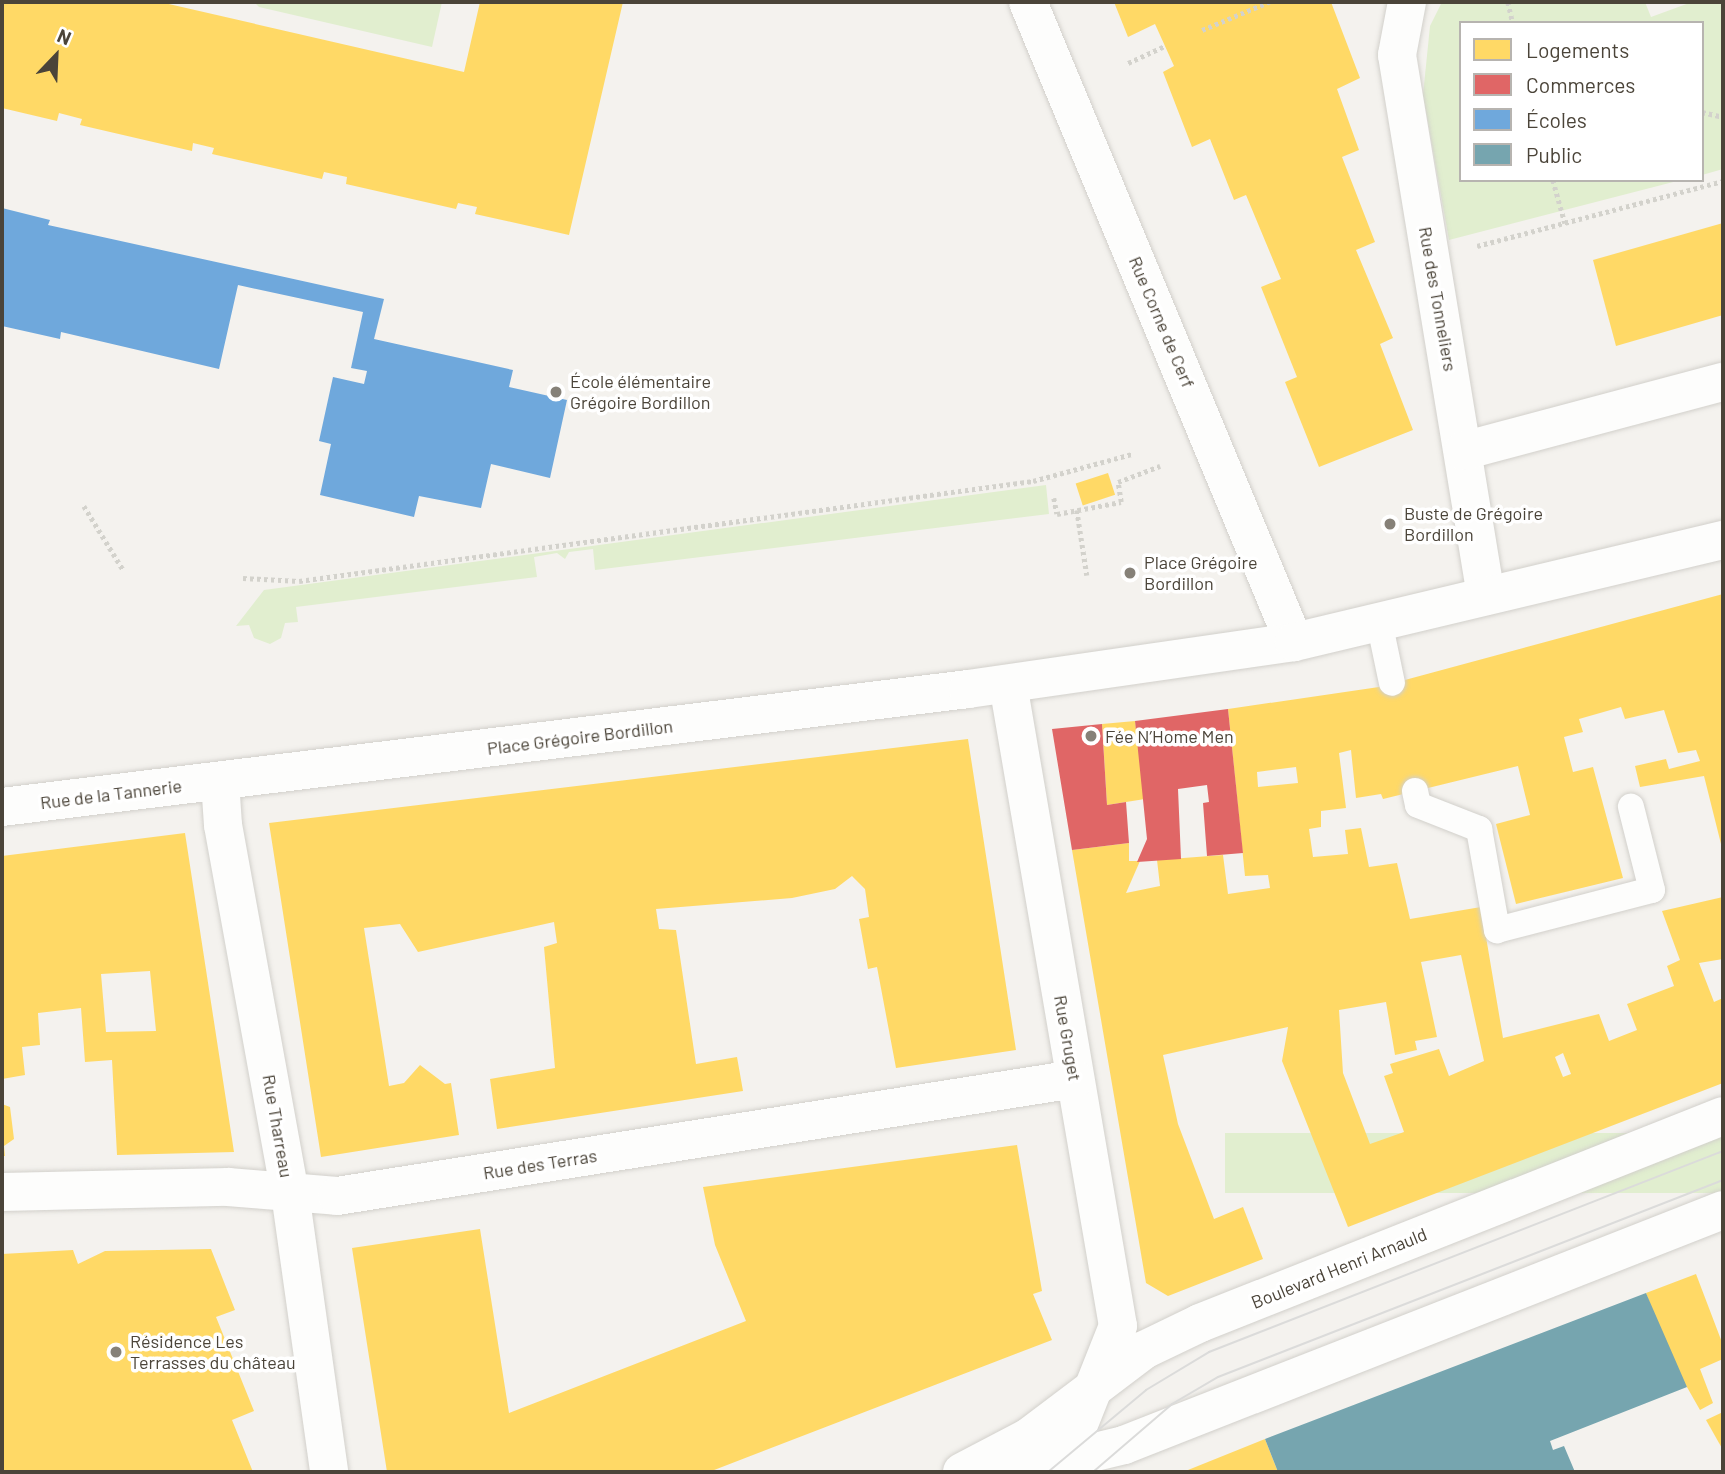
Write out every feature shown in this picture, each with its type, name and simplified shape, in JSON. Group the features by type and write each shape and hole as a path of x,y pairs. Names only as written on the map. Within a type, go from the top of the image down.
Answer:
{"street":[{"name":"Rue Corne de Cerf","path":"1028,2 1294,642"},
{"name":"Rue des Tonneliers","path":"1408,2 1397,55 1486,596"},
{"path":"1463,451 1723,382"},
{"name":"Place Grégoire Bordillon","path":"220,781 1008,684 1294,642 1723,540"},
{"name":"Rue Gruget","path":"1008,684 1118,1326 1061,1466"},
{"name":"Rue de la Tannerie","path":"2,807 220,781"},
{"name":"Rue Tharreau","path":"220,781 223,825 290,1193 329,1472"},
{"name":"Rue des Terras","path":"2,1192 228,1187 337,1196 1075,1079"},
{"name":"Boulevard Henri Arnauld","path":"971,1469 1030,1437 1144,1350 1200,1323 1723,1116"},
{"name":"Boulevard Henri Arnauld","path":"971,1469 1061,1466 1124,1445 1723,1210"}],"lane":[{"path":"1379,621 1392,683"},
{"path":"1415,791 1418,806 1479,829 1497,930 1652,890 1631,807"}],"path":[{"path":"1202,30 1269,2"},
{"path":"1508,2 1513,21"},
{"path":"1128,63 1165,46"},
{"path":"1704,112 1723,117"},
{"path":"1463,250 1723,181"},
{"path":"1554,182 1565,223"},
{"path":"243,578 299,581 1033,481 1132,454"},
{"path":"1054,498 1058,514 1121,502 1118,482 1160,466"},
{"path":"85,506 124,571"},
{"path":"1077,510 1087,575"}],"green space":[{"path":"254,2 442,2 432,47 259,7"},
{"path":"1442,2 1645,2 1651,17 1692,2 1723,2 1723,169 1704,174 1704,21 1459,21 1459,182 1673,182 1449,240 1423,95 1430,26"},
{"path":"1046,485 1049,514 595,570 593,549 569,552 565,559 557,553 534,557 537,577 296,607 298,622 285,623 281,638 270,644 254,638 249,625 236,626 264,590"},
{"path":"1225,1133 1723,1133 1723,1193 1225,1193"}],"building: Logements":[{"path":"2,2 160,2 464,72 480,2 623,2 569,235 475,214 477,207 458,203 456,209 346,184 347,177 324,172 322,179 212,154 214,148 193,143 192,151 80,125 82,119 59,113 57,121 2,108"},
{"path":"1114,2 1331,2 1360,78 1337,89 1359,150 1342,157 1375,242 1356,250 1393,338 1380,344 1413,430 1319,467 1285,382 1297,377 1261,287 1281,279 1246,195 1234,200 1210,139 1192,147 1163,72 1174,66 1155,24 1128,37"},
{"path":"1723,223 1723,315 1616,346 1593,260"},
{"path":"1108,473 1115,495 1083,505 1076,484"},
{"path":"1723,594 1723,852 1704,776 1640,787 1635,766 1666,759 1669,769 1700,761 1696,750 1678,753 1664,710 1625,719 1621,707 1579,719 1583,732 1564,737 1573,772 1593,767 1623,878 1516,904 1496,824 1530,815 1518,766 1383,799 1381,794 1356,798 1351,750 1339,753 1346,808 1321,811 1321,827 1309,829 1313,857 1348,854 1345,830 1361,828 1369,867 1397,863 1410,919 1481,907 1503,1038 1599,1014 1609,1041 1637,1030 1627,1004 1674,986 1667,966 1680,960 1662,911 1723,897 1723,959 1699,963 1714,1002 1723,998 1723,1083 1348,1227 1282,1061 1288,1027 1163,1055 1178,1124 1214,1219 1243,1207 1263,1259 1168,1296 1146,1283 1072,850 1129,843 1129,861 1140,861 1126,893 1160,886 1157,860 1223,855 1228,894 1270,888 1268,875 1245,876 1228,709 1379,687","holes":["1296,767 1298,783 1258,787 1257,772","1461,955 1484,1061 1449,1076 1439,1049 1390,1064 1393,1073 1384,1076 1404,1132 1370,1144 1343,1073 1339,1010 1386,1002 1395,1055 1417,1050 1415,1041 1437,1037 1421,962","1563,1053 1571,1074 1563,1077 1555,1057"]},
{"path":"1135,721 1145,799 1107,805 1102,724"},
{"path":"968,739 1016,1050 896,1068 877,967 868,969 859,919 869,917 865,889 852,876 835,889 792,898 656,909 659,929 676,930 696,1064 737,1057 743,1091 497,1129 490,1079 555,1068 544,947 557,943 554,922 418,952 400,924 364,928 389,1086 404,1083 420,1065 445,1084 451,1083 459,1135 321,1157 269,823"},
{"path":"185,833 234,1152 117,1155 112,1060 85,1062 81,1008 38,1013 40,1045 22,1047 25,1075 2,1079 2,856","holes":["150,971 156,1031 106,1032 101,974"]},
{"path":"2,1104 10,1107 14,1139 4,1146 5,1156 2,1156"},
{"path":"1017,1145 1042,1291 1033,1294 1052,1340 709,1472 387,1472 352,1248 480,1229 509,1413 746,1321 715,1245 703,1187"},
{"name":"Résidence Les Terrasses du château","path":"211,1249 235,1310 216,1317 254,1411 232,1420 253,1472 2,1472 2,1254 73,1250 78,1264 105,1251"},
{"path":"1696,1274 1723,1345 1723,1359 1700,1369 1713,1403 1700,1410 1671,1359 1646,1293"},
{"path":"1723,1412 1723,1450 1706,1420"},
{"path":"1265,1439 1278,1472 1183,1472"}],"building: Commerces":[{"path":"1228,709 1243,853 1207,856 1203,803 1209,802 1207,785 1178,789 1181,859 1137,862 1147,839 1135,721"},
{"path":"1102,724 1107,805 1126,802 1129,843 1072,850 1052,729"}],"building: Écoles":[{"path":"2,208 50,220 48,225 384,299 374,339 513,370 509,387 567,400 550,478 491,464 481,508 419,496 414,517 320,495 331,444 319,441 333,377 364,384 367,371 351,368 363,312 238,285 219,369 61,332 60,339 2,326"}],"building: Public":[{"path":"1646,1293 1687,1387 1550,1441 1553,1450 1564,1446 1575,1472 1278,1472 1265,1439"}],"tram line":[{"path":"1048,1472 1146,1390 1209,1352 1723,1151"},
{"path":"1093,1472 1172,1404 1218,1377 1723,1180"}],"place":[{"name":"École élémentaire Grégoire Bordillon","path":"556,392"},
{"name":"Buste de Grégoire Bordillon","path":"1390,524"},
{"name":"Place Grégoire Bordillon","path":"1130,573"},
{"name":"Fée N’Home Men","path":"1091,736"},
{"name":"Résidence Les Terrasses du château","path":"116,1352"}]}
